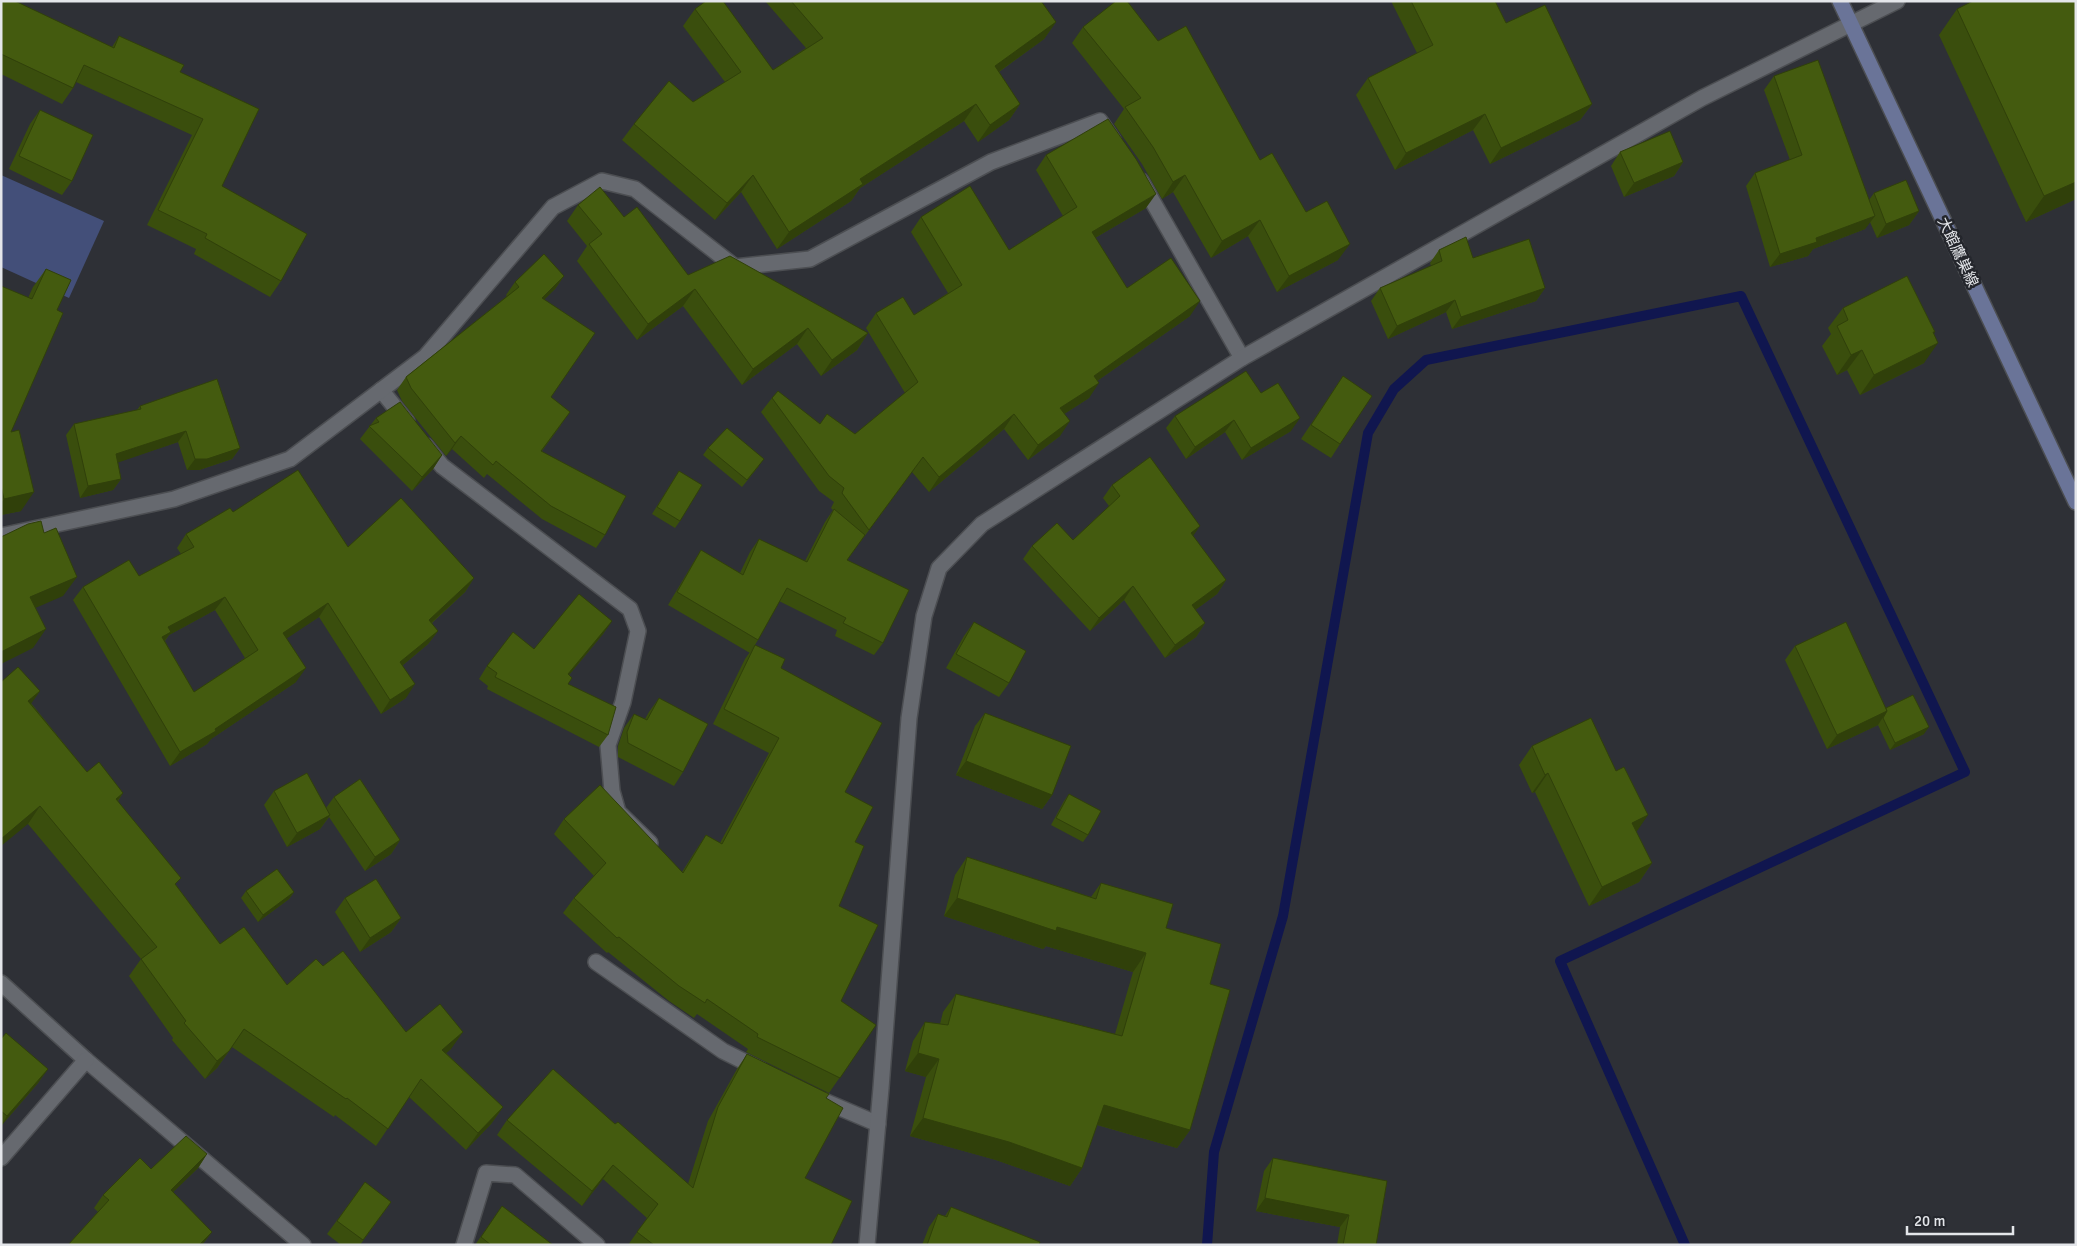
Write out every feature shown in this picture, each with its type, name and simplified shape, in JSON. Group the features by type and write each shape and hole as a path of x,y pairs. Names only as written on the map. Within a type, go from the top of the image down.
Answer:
{"main road":[{"name":"大館鷹巣線","path":"1840,1 2076,502"}],"street":[{"path":"867,1245 909,718 924,616 939,568 982,524 1242,358 1665,118 1851,22 1897,1"},
{"path":"1,536 174,499 290,459 425,357 552,207 602,181 635,189 735,267 810,259 991,162 1100,121 1123,153"},
{"path":"1134,170 1242,358"},
{"path":"381,390 442,466 630,609 638,631 623,702 608,745 612,791 618,812 650,843"},
{"path":"596,962 723,1050 777,1078"},
{"path":"1,983 86,1060 303,1245"},
{"path":"1,1158 86,1060"},
{"path":"812,1096 878,1124"},
{"path":"464,1245 486,1173 515,1175 597,1245"}],"shaded area":[{"path":"1,175 104,221 69,298 1,267"}],"building":[{"path":"1,1 15,1 114,48 119,36 184,65 180,72 259,109 222,186 307,234 281,281 205,238 207,234 158,210 203,119 84,65 73,88 1,54"},
{"path":"706,1 723,1 773,70 823,38 791,1 1041,1 1056,22 995,66 1020,104 990,125 976,104 860,179 863,184 789,232 753,175 727,203 634,124 669,81 693,102 741,72 695,9"},
{"path":"1116,1 1127,1 1158,41 1186,26 1260,160 1272,153 1306,212 1327,201 1350,244 1289,276 1260,220 1222,241 1185,175 1173,182 1153,147 1125,107 1141,98 1083,27"},
{"path":"1411,1 1495,1 1506,23 1545,5 1592,104 1501,148 1485,114 1406,153 1368,78 1433,45"},
{"path":"1973,1 2076,1 2076,182 2044,196 1957,9"},
{"path":"1818,60 1875,216 1816,238 1817,242 1780,254 1755,173 1802,155 1774,76"},
{"path":"40,110 93,135 72,181 19,156"},
{"path":"1108,119 1136,159 1156,194 1092,232 1127,288 1171,258 1200,301 1094,376 1099,383 1060,408 1070,421 1038,445 1014,414 939,477 923,457 869,530 842,493 844,488 829,476 772,398 778,391 820,424 827,414 855,434 918,382 876,313 903,297 914,315 962,285 921,217 970,186 1009,250 1077,207 1046,155"},
{"path":"1670,131 1683,162 1634,183 1620,152"},
{"path":"1906,180 1919,211 1886,224 1874,193"},
{"path":"600,187 624,217 637,207 688,275 730,256 868,333 832,360 808,328 753,369 695,289 648,324 589,244 602,234 578,205"},
{"path":"1466,237 1473,258 1529,239 1545,288 1461,317 1455,300 1397,326 1380,288 1442,261 1439,250"},
{"path":"544,254 564,276 542,298 595,333 551,397 570,412 541,451 626,496 605,535 551,506 496,461 493,465 461,436 455,443 411,388 406,377 519,287 515,282"},
{"path":"46,269 71,280 57,310 63,313 11,432 19,430 34,492 4,499 1,486 1,286 32,299"},
{"path":"1907,276 1935,332 1933,332 1938,343 1874,375 1862,350 1851,355 1837,326 1848,320 1843,308"},
{"path":"1246,371 1261,393 1278,383 1300,418 1251,448 1234,420 1195,447 1175,416"},
{"path":"1343,376 1372,396 1340,444 1311,425"},
{"path":"217,379 240,448 207,459 195,459 186,431 116,454 121,479 88,486 74,424 141,409 140,406"},
{"path":"400,402 442,455 422,477 369,426 379,422 376,418"},
{"path":"727,428 764,459 747,480 708,448"},
{"path":"1150,457 1200,526 1191,533 1226,580 1192,605 1205,623 1175,645 1133,586 1099,618 1032,546 1057,523 1073,540 1120,496 1112,485"},
{"path":"298,470 348,547 401,498 474,578 429,620 438,631 400,662 415,684 390,700 328,603 283,633 306,668 215,729 216,731 180,752 83,587 129,560 139,576 194,547 186,534 230,508 233,512","holes":["225,597 258,650 194,692 162,637 171,632 168,627"]},
{"path":"679,471 702,485 680,521 657,507"},
{"path":"834,509 865,535 847,560 909,590 883,643 843,623 846,618 787,588 758,640 677,592 701,550 743,575 759,539 807,562"},
{"path":"41,521 44,533 56,528 77,577 30,597 46,629 1,652 1,537 28,524"},
{"path":"579,594 612,621 568,674 572,678 568,684 616,707 608,735 495,677 497,673 487,666 513,632 534,649"},
{"path":"974,622 1026,651 1009,683 956,654"},
{"path":"1846,622 1887,711 1837,735 1795,646"},
{"path":"755,645 785,659 781,668 882,723 845,792 873,807 855,842 864,846 839,906 878,925 841,1001 876,1025 840,1078 757,1037 758,1034 707,999 705,1003 679,986 619,937 617,938 574,898 606,863 564,819 600,785 683,873 706,835 722,844 779,738 724,709"},
{"path":"18,667 40,691 28,701 87,772 99,762 123,793 116,799 181,878 175,884 220,944 244,927 287,985 316,959 323,966 343,951 406,1032 440,1004 463,1032 442,1050 503,1107 478,1133 421,1079 388,1129 347,1098 244,1029 229,1051 217,1061 184,1023 186,1021 141,959 157,947 40,806 1,839 1,682"},
{"path":"1913,695 1929,727 1895,743 1883,718 1887,711 1886,708"},
{"path":"659,698 708,724 683,772 628,743 627,732 634,714 647,720"},
{"path":"985,713 1071,746 1052,795 966,761"},
{"path":"1591,718 1616,771 1624,767 1648,815 1632,823 1652,863 1602,887 1548,773 1545,775 1532,746"},
{"path":"307,773 330,815 297,833 274,791"},
{"path":"360,779 400,840 375,857 334,797"},
{"path":"1069,794 1101,811 1088,835 1056,818"},
{"path":"967,857 1096,899 1101,883 1173,904 1166,928 1221,944 1210,984 1230,990 1190,1130 1104,1105 1082,1168 1009,1142 923,1118 939,1059 918,1053 925,1022 948,1025 956,994 1122,1036 1146,953 1057,927 1056,931 957,898"},
{"path":"277,869 294,892 263,915 246,891"},
{"path":"376,879 401,918 370,938 345,898"},
{"path":"6,1033 48,1069 7,1116 1,1111 1,1039"},
{"path":"747,1054 829,1094 826,1098 843,1108 805,1178 852,1201 831,1245 654,1245 637,1232 658,1204 613,1165 592,1191 507,1120 553,1069 615,1124 618,1122 693,1188 718,1107"},
{"path":"186,1136 207,1154 171,1190 212,1232 199,1245 68,1245 109,1200 103,1195 140,1158 151,1169"},
{"path":"1273,1158 1387,1181 1376,1245 1343,1245 1349,1215 1265,1198"},
{"path":"365,1182 391,1202 363,1240 337,1221"},
{"path":"502,1206 553,1245 491,1245 481,1237"},
{"path":"951,1207 1040,1242 1039,1245 927,1245 938,1214 947,1217"}],"waterway":[{"path":"1207,1245 1214,1152 1283,916 1368,433 1394,389 1426,360 1741,296 1965,772 1560,961 1685,1245"}]}
